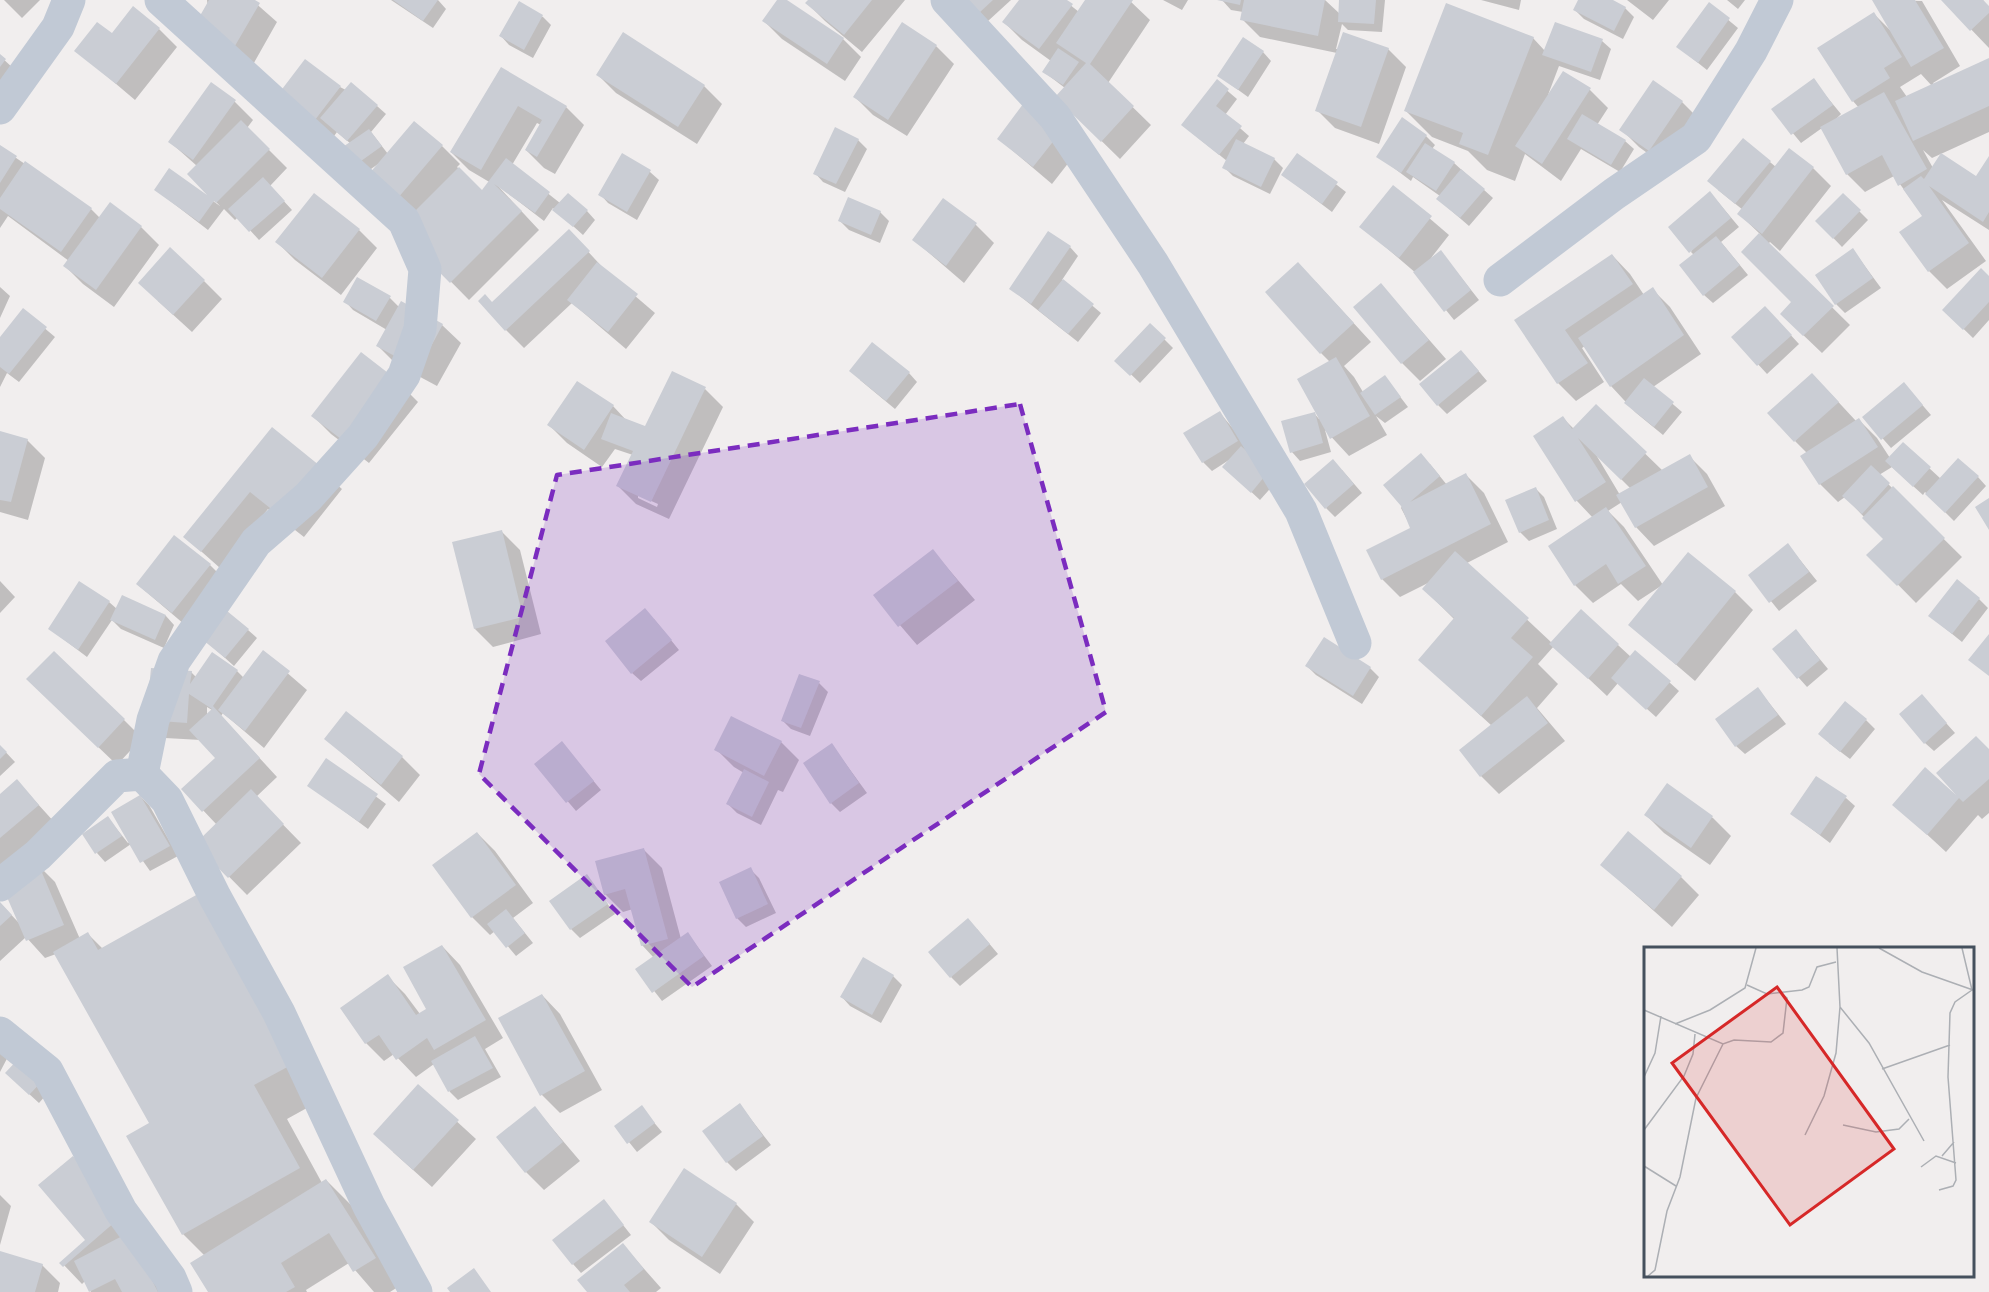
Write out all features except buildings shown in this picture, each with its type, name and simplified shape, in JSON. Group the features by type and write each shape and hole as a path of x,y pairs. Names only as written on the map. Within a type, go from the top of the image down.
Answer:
{"street":[{"path":"142,774 153,720 174,661 256,542 308,497 363,436 404,375 420,329 425,269 404,221 161,0"},
{"path":"946,0 1055,117 1153,264 1301,511 1354,643"},
{"path":"1500,280 1614,194 1696,138 1751,51 1777,0"},
{"path":"0,108 58,27 70,1"},
{"path":"0,885 38,855 117,776 142,774"},
{"path":"142,774 167,800 214,897 279,1013 369,1206 416,1292"},
{"path":"0,1033 47,1071 121,1211 170,1278 176,1292"}],"highlighted area":[{"path":"1020,404 1106,712 692,987 479,774 557,475"}]}
